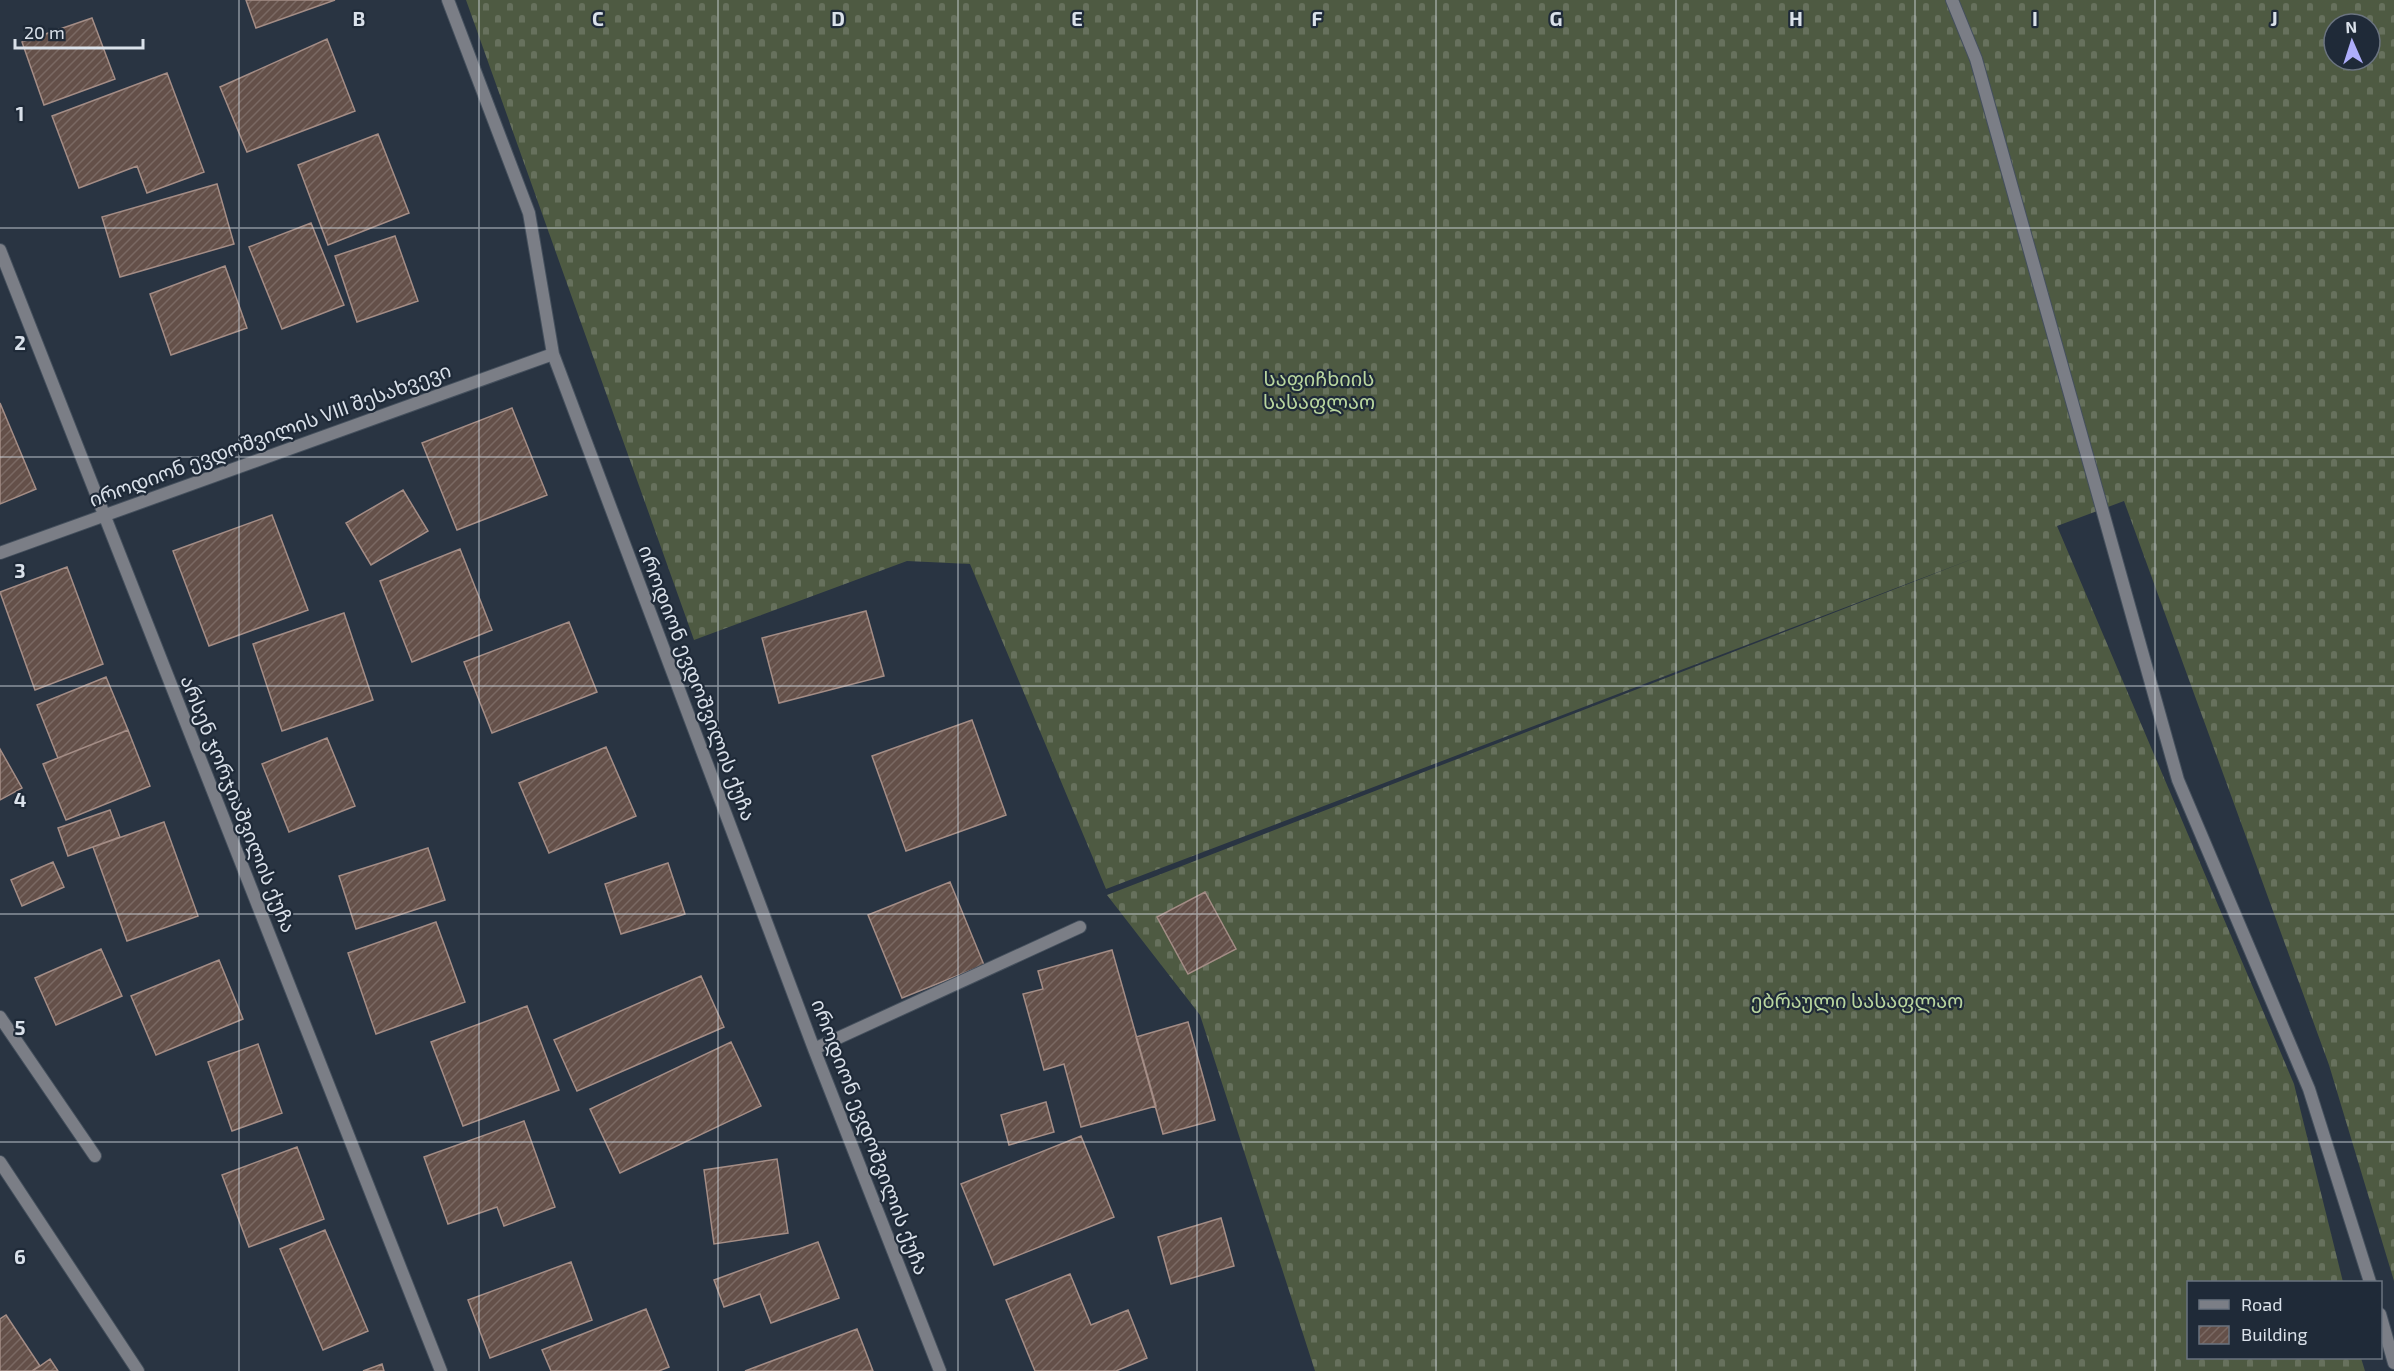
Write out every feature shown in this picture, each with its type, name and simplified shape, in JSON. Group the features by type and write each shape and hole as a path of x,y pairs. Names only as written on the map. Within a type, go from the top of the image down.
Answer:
{"street":[{"name":"იროდიონ ევდოშვილის ქუჩა","path":"448,0 529,213 553,354 814,1049 940,1371"},
{"path":"1952,0 1976,59 2178,780 2310,1089 2370,1281"},
{"name":"არსენ ჯორჯიაშვილის ქუჩა","path":"0,250 441,1371"},
{"name":"იროდიონ ევდოშვილის VIII შესახვევი","path":"0,553 553,354"},
{"path":"814,1049 1080,927"},
{"path":"0,1017 95,1156"},
{"path":"0,1162 138,1371"},
{"path":"2382,1321 2394,1363"}],"green space":[{"name":"საფიჩხიის სასაფლაო","path":"466,0 2394,0 2394,1281 2329,1065 2124,501 2057,526 2294,1084 2343,1281 2187,1281 2187,1359 2361,1359 2365,1371 1315,1371 1200,1015 1107,895 1980,556 1106,889 970,564 907,561 694,640"}],"building":[{"path":"246,0 335,0 256,28"},
{"path":"92,18 115,79 44,105 22,42"},
{"path":"327,39 355,111 247,152 220,87"},
{"path":"167,73 204,172 147,193 137,166 79,188 52,116"},
{"path":"378,134 409,213 328,245 298,165"},
{"path":"217,184 234,244 120,277 102,217"},
{"path":"311,223 344,305 282,329 249,247"},
{"path":"395,236 418,301 357,322 335,256"},
{"path":"225,266 247,328 171,355 150,294"},
{"path":"0,403 36,489 0,504"},
{"path":"512,408 547,495 457,530 422,443"},
{"path":"403,490 428,531 371,565 346,523"},
{"path":"272,515 308,610 209,646 173,551"},
{"path":"460,549 492,630 412,662 380,581"},
{"path":"67,567 103,664 35,690 0,592"},
{"path":"866,611 884,676 779,703 762,638"},
{"path":"344,613 373,700 282,731 253,644"},
{"path":"569,622 597,692 492,733 464,662"},
{"path":"106,677 128,730 58,758 37,705"},
{"path":"972,720 1006,815 906,851 872,756"},
{"path":"128,730 150,786 66,820 43,764"},
{"path":"327,738 355,806 289,832 262,764"},
{"path":"606,747 636,816 549,853 519,783"},
{"path":"0,749 22,788 0,800"},
{"path":"110,810 120,837 68,856 58,828"},
{"path":"164,822 198,916 127,941 93,847"},
{"path":"428,848 445,900 356,929 339,876"},
{"path":"53,862 64,887 22,906 11,880"},
{"path":"668,863 685,914 621,934 605,884"},
{"path":"950,882 984,965 902,998 868,915"},
{"path":"1205,892 1236,949 1188,974 1157,917"},
{"path":"436,922 465,1002 376,1034 348,953"},
{"path":"101,949 122,996 56,1025 35,978"},
{"path":"1112,950 1156,1106 1081,1127 1064,1064 1044,1070 1023,994 1043,989 1038,971"},
{"path":"219,960 243,1019 156,1055 131,996"},
{"path":"701,976 724,1027 577,1091 554,1040"},
{"path":"527,1006 559,1090 463,1126 431,1042"},
{"path":"1188,1022 1215,1120 1163,1134 1136,1037"},
{"path":"731,1042 761,1106 620,1173 590,1109"},
{"path":"258,1044 282,1113 232,1131 208,1062"},
{"path":"1046,1102 1054,1132 1009,1145 1001,1115"},
{"path":"524,1121 555,1207 504,1226 497,1207 448,1224 424,1157"},
{"path":"1081,1136 1114,1217 994,1265 961,1184"},
{"path":"297,1147 324,1219 249,1247 222,1175"},
{"path":"777,1159 788,1233 714,1244 704,1170"},
{"path":"1221,1218 1234,1266 1171,1284 1158,1237"},
{"path":"325,1230 368,1331 323,1350 280,1249"},
{"path":"818,1242 839,1298 771,1323 760,1294 724,1307 714,1280"},
{"path":"571,1262 592,1320 490,1358 468,1300"},
{"path":"1070,1274 1091,1325 1128,1310 1147,1358 1116,1371 1035,1371 1006,1300"},
{"path":"646,1309 669,1367 659,1371 551,1371 542,1350"},
{"path":"6,1315 40,1366 32,1371 0,1371 0,1319"},
{"path":"857,1329 873,1371 745,1371"},
{"path":"50,1359 58,1371 32,1371 40,1366"},
{"path":"382,1364 384,1371 363,1371"}],"park label":[{"name":"ებრაული სასაფლაო","path":"1857,1001"}]}
